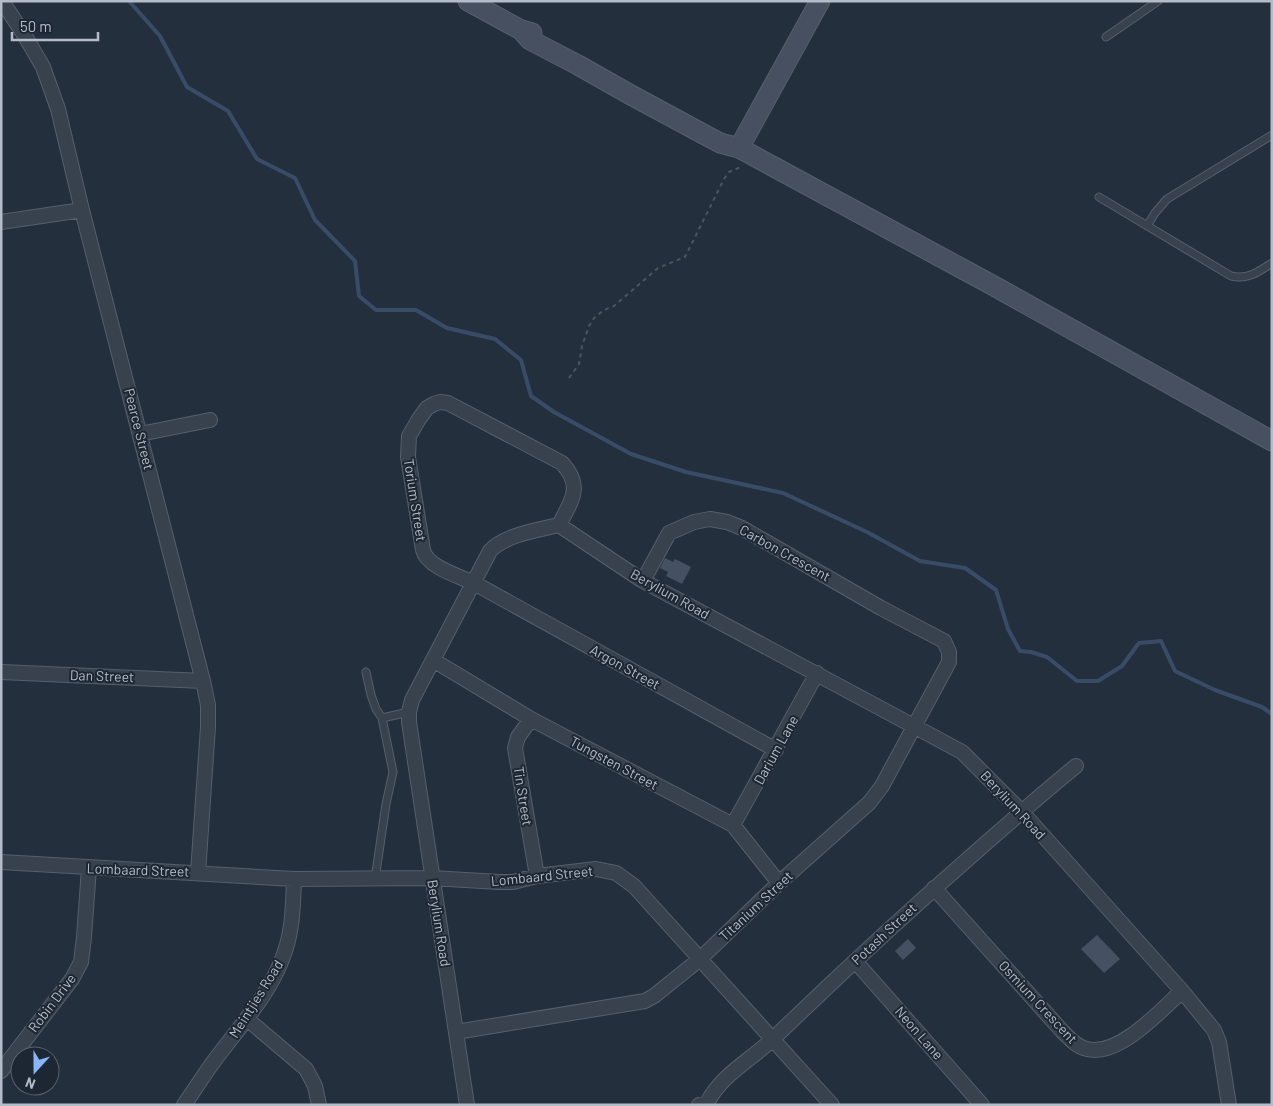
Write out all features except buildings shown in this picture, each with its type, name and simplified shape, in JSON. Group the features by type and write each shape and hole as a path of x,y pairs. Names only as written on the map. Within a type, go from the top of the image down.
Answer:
{"street":[{"name":"Pearce Street","path":"2,1 43,67 58,109 82,210 203,681 208,705 208,726 198,873"},
{"path":"468,1 520,30 537,35 582,56 725,132 739,148 762,161 994,286 1272,441"},
{"path":"739,148 820,1"},
{"path":"1,222 82,210"},
{"name":"Torium Street","path":"474,583 430,562 424,554 408,447 409,436 413,427 427,408 440,402 448,403 562,463 571,473 574,482 572,499 558,525"},
{"path":"140,434 210,420"},
{"name":"Carbon Crescent","path":"643,581 669,533 694,522 710,519 727,522 742,528 881,608 944,641"},
{"name":"Berylium Road","path":"467,1105 409,712 412,700 490,551 496,544 514,537 558,525 643,581 962,752 1022,812 1214,1030 1219,1042 1229,1105"},
{"name":"Argon Street","path":"474,583 776,750"},
{"name":"Titanium Street","path":"456,1032 645,1001 654,996 700,959 779,883 876,796 949,662 949,652 944,641"},
{"name":"Tungsten Street","path":"433,660 531,719 733,825 779,883"},
{"name":"Dan Street","path":"1,672 203,681"},
{"name":"Darium Lane","path":"733,825 817,673"},
{"name":"Tin Street","path":"531,719 518,737 515,748 537,876"},
{"name":"Potash Street","path":"705,1104 730,1074 772,1040 815,997 934,888 1076,766"},
{"name":"Lombaard Street","path":"1,862 294,879 432,878 512,882 537,876 584,870 616,873 634,886 832,1105"},
{"name":"Robin Drive","path":"1,1071 72,979 79,967 83,946 88,868"},
{"name":"Meintjies Road","path":"184,1105 247,1019 273,977 286,950 291,924 294,879"},
{"name":"Osmium Crescent","path":"934,888 1074,1044 1088,1050 1110,1048 1127,1040 1182,992"},
{"name":"Neon Lane","path":"855,961 982,1105"},
{"path":"247,1019 306,1069 315,1086 318,1105"}],"lane":[{"path":"1106,37 1158,1"},
{"path":"1147,226 1155,213 1167,200 1272,135"},
{"path":"1099,197 1230,276 1248,277 1272,263"},
{"path":"366,672 371,695 376,709 382,718 393,772 386,804 376,879"},
{"path":"382,718 409,712"}],"path":[{"path":"569,378 579,364 587,333 594,318 614,306 658,268 685,257 711,203 729,172 735,168 762,161"}],"waterway":[{"path":"129,1 160,36 187,87 228,111 257,159 295,178 315,220 355,261 359,296 376,310 416,310 447,328 495,339 521,360 531,396 554,412 631,454 686,472 783,493 867,532 920,561 965,568 996,590 1008,629 1020,651 1047,657 1077,681 1098,681 1122,666 1139,643 1161,641 1175,671 1215,690 1262,707 1272,714"}]}
